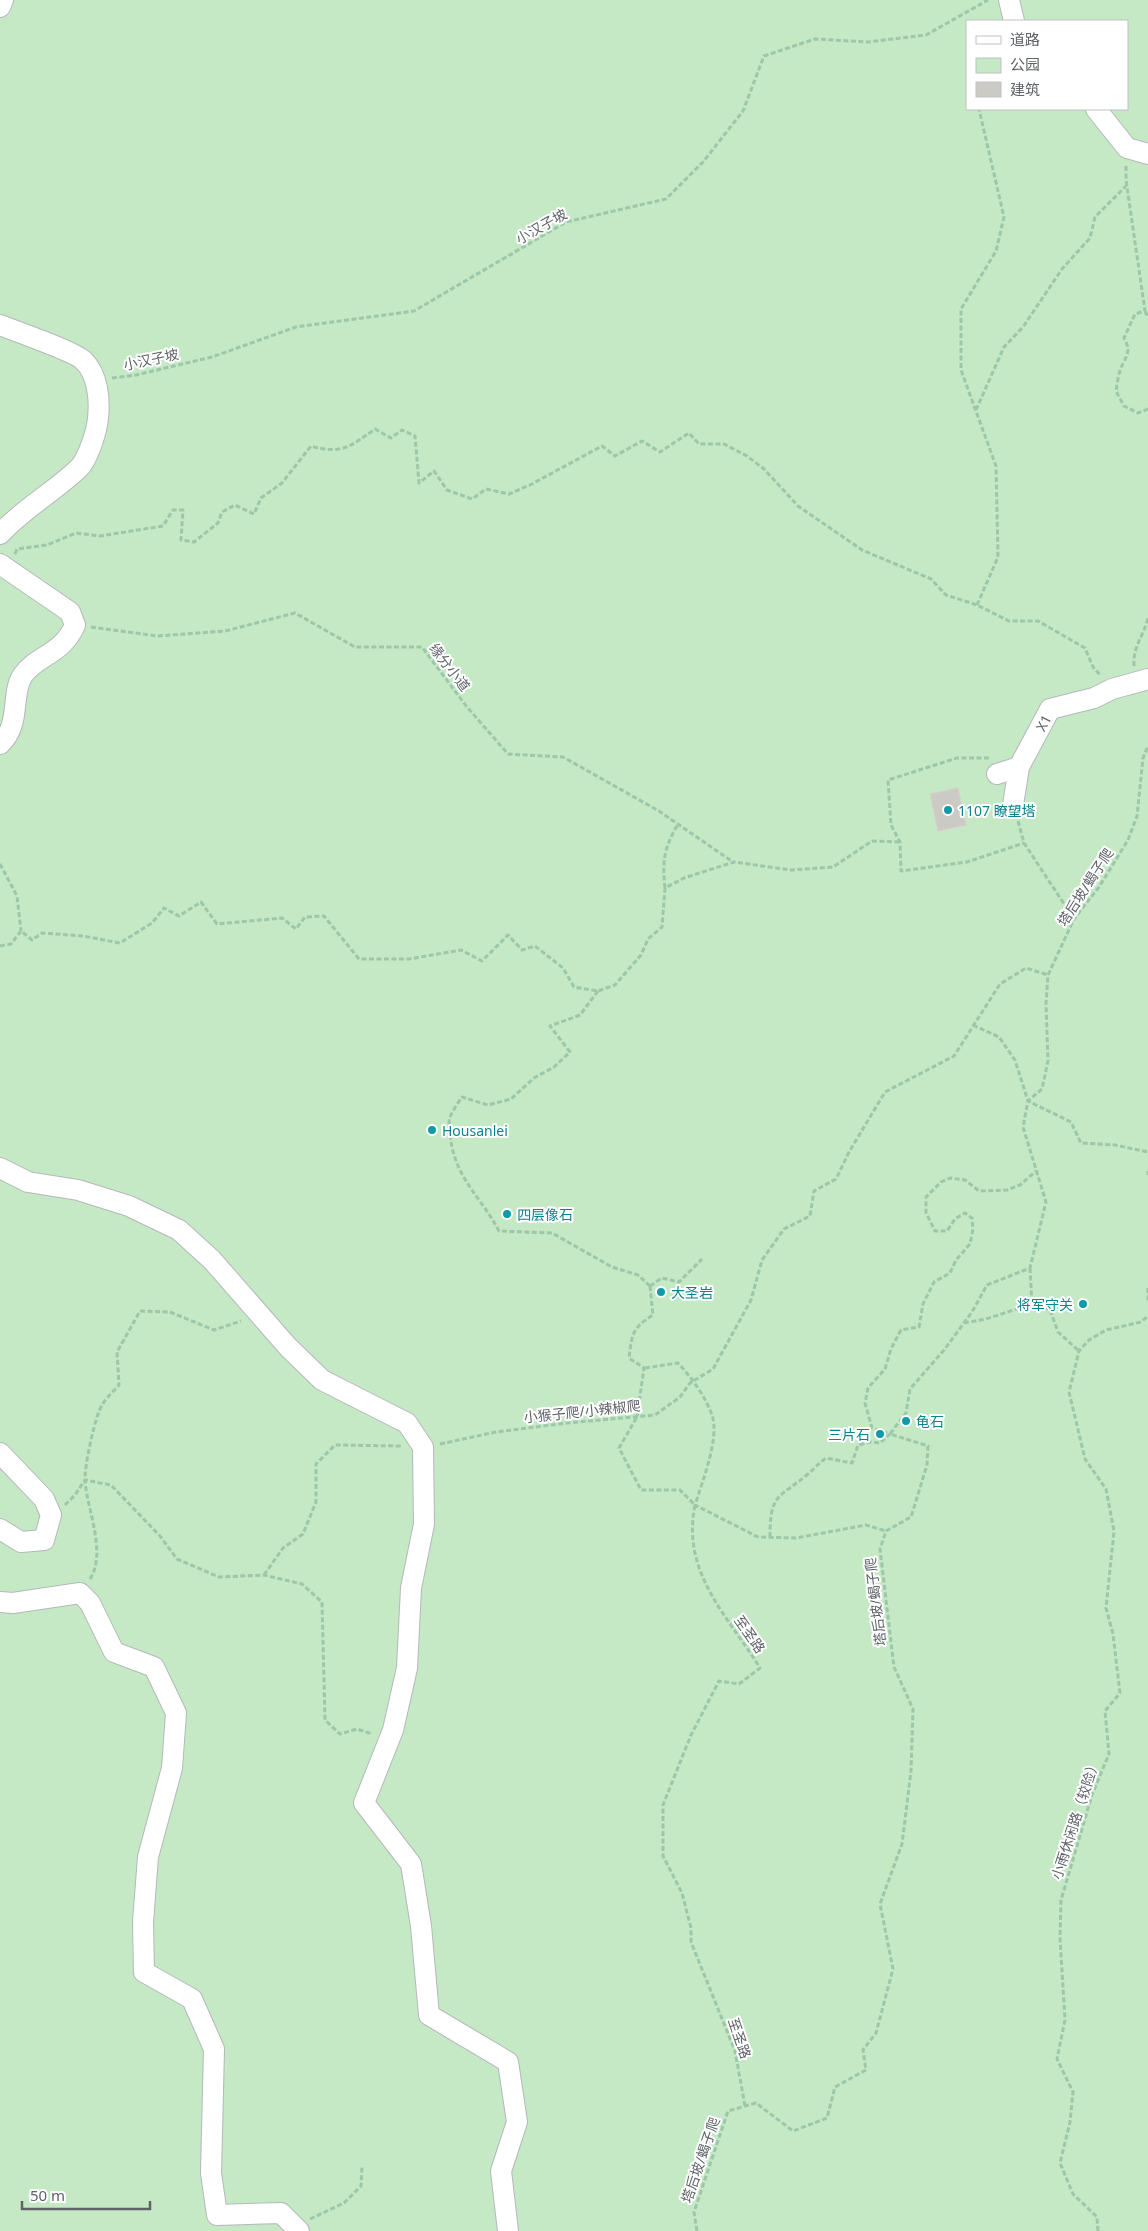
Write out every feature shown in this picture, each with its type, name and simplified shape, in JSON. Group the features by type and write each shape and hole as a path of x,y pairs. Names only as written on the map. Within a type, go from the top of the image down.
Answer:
{"lane":[{"path":"0,7 3,0"},
{"path":"1009,0 1014,20"},
{"path":"1097,110 1127,148 1148,154"},
{"path":"0,325 84,360 96,380 100,406 97,430 81,466 56,489 14,518 0,534"},
{"path":"0,744 12,727 21,676 30,667 52,654 70,636 75,625 70,612 6,562"},
{"name":"X1","path":"1014,805 1019,768 1050,709 1094,698 1112,689 1141,681"},
{"path":"996,766 1019,768"},
{"path":"0,1168 28,1182 78,1190 129,1206 179,1230 212,1260 288,1347 322,1380 406,1423 423,1447 424,1524 411,1588 407,1668 388,1740 364,1802 411,1864 421,1926 429,2015 508,2062 517,2122 501,2171 508,2231"},
{"path":"0,1453 44,1499 51,1515 44,1540 21,1542 0,1529"},
{"path":"0,1602 13,1603 80,1593 90,1603 114,1652 154,1666 176,1713 172,1768 148,1857 143,1922 144,1972 192,1999 214,2049 211,2173 217,2215 281,2213 294,2226"}],"path":[{"name":"小汉子坡","path":"96,380 136,375 212,357 296,327 414,311 566,222 666,199 703,162 743,111 764,56 815,38 868,42 926,35 988,0"},
{"path":"976,605 998,557 996,466 961,370 961,308 996,251 1004,217 979,110"},
{"path":"1127,148 1127,186 1145,311 1148,318"},
{"path":"976,410 1004,347 1023,327 1062,268 1090,238 1095,217 1127,186"},
{"path":"1145,311 1135,314 1124,338 1129,347 1129,355 1120,370 1116,391 1124,406 1138,413 1148,409"},
{"path":"6,562 17,549 47,545 76,533 100,536 163,526 173,510 183,510 181,540 194,542 218,523 222,512 235,505 254,514 261,498 282,483 311,446 329,451 349,447 375,429 391,438 402,430 415,436 419,483 434,472 447,490 472,498 486,489 509,494 602,446 616,456 642,442 660,452 689,433 699,444 724,444 746,456 764,469 798,506 862,550 931,580 946,595 976,605 1009,620 1038,620 1084,648 1093,667 1112,689"},
{"name":"缘分小道","path":"75,625 157,636 225,631 295,613 355,647 422,647 467,707 508,754 563,756 678,824 734,862"},
{"path":"1141,681 1133,650 1144,634 1148,618"},
{"name":"塔后坡/蝎子爬","path":"1032,1304 1030,1268 1046,1202 1023,1127 1028,1101 1042,1089 1048,1061 1046,1004 1048,975 1074,919 1099,887 1128,840 1136,816 1143,758 1148,746"},
{"path":"996,766 958,758 888,780 891,825 900,842 901,871 967,862 1024,843"},
{"path":"1014,805 1024,843 1074,919"},
{"path":"0,864 17,896 21,932 32,940 42,932 83,936 120,944 152,923 164,908 179,916 201,902 217,924 282,918 296,930 305,917 324,916 359,959 409,959 461,950 482,961 508,935 522,950 535,946 563,968 574,987 598,991 616,985 641,955 648,939 662,927 665,888 663,866 667,842 678,824"},
{"path":"665,888 684,878 734,862 791,870 833,867 872,841 900,842"},
{"path":"0,946 10,944 21,932"},
{"name":"小猴子爬/小辣椒爬","path":"264,1575 283,1548 303,1534 316,1502 316,1464 335,1445 423,1447 496,1432 567,1422 655,1415 680,1397 694,1381 713,1369 751,1300 762,1260 784,1229 810,1216 814,1191 836,1179 849,1152 885,1092 954,1056 1000,984 1026,968 1048,975"},
{"path":"598,991 580,1015 550,1026 570,1052 554,1067 534,1078 511,1099 488,1105 462,1097 449,1119 451,1143 455,1162 499,1231 552,1233 612,1267 638,1275 650,1286 653,1314 637,1324 632,1334 628,1358 644,1368 678,1364 694,1381 712,1416 712,1451 695,1505"},
{"path":"973,1025 999,1037 1015,1060 1028,1101 1071,1122 1081,1143 1115,1145 1148,1152"},
{"path":"644,1368 637,1417 619,1448 641,1490 680,1490 695,1505 758,1537 796,1538 866,1526 886,1530 911,1517 927,1465 928,1446 872,1428 865,1403 868,1388 885,1368 891,1349 902,1330 919,1327 923,1304 934,1282 950,1272 956,1260 970,1244 973,1229 972,1218 965,1213 956,1219 947,1231 935,1231 926,1213 926,1197 941,1182 950,1178 965,1180 979,1190 1007,1190 1020,1185 1036,1171"},
{"path":"650,1286 662,1278 679,1282 702,1259"},
{"path":"770,1537 773,1505 780,1494 809,1474 826,1458 852,1463 858,1445 871,1442 880,1443 890,1434 906,1413 910,1389 964,1323 987,1285 1030,1268"},
{"path":"1148,1288 1148,1303"},
{"path":"964,1323 986,1319 1032,1304 1050,1310 1058,1332 1079,1352 1089,1340 1106,1330 1141,1322 1148,1316"},
{"path":"80,1593 95,1571 92,1512 85,1480 89,1448 101,1406 119,1385 117,1352 140,1311 170,1312 214,1330 261,1314"},
{"name":"小雨休闲路（较险）","path":"1079,1352 1069,1392 1085,1459 1106,1489 1114,1531 1106,1608 1118,1667 1120,1693 1105,1711 1109,1754 1092,1795 1061,1900 1060,1938 1065,2020 1057,2059 1073,2092 1070,2122 1060,2163 1074,2194 1097,2217 1098,2231"},
{"path":"51,1515 75,1495 85,1480"},
{"path":"85,1480 111,1486 160,1536 177,1558 219,1577 264,1575 302,1584 322,1602 325,1720 340,1734 357,1729 388,1740"},
{"name":"至圣路","path":"695,1505 690,1527 699,1566 714,1603 760,1668 739,1684 719,1681 691,1734 663,1805 663,1856 682,1893 691,1928 691,1942 735,2051 745,2106"},
{"name":"塔后坡/蝎子爬","path":"697,2231 694,2212 728,2111 756,2103 794,2131 827,2118 835,2087 866,2070 863,2050 876,2033 893,1969 880,1904 902,1844 911,1771 913,1709 894,1667 880,1549 886,1530"},
{"path":"294,2226 344,2203 361,2186 362,2166"}],"green space":[{"path":"0,0 1148,0 1148,2231 0,2231"}],"building":[{"name":"1107 瞭望塔","path":"958,788 966,825 938,831 930,794"}],"place":[{"name":"1107 瞭望塔","path":"948,810"},
{"name":"Housanlei","path":"432,1130"},
{"name":"四层像石","path":"507,1214"},
{"name":"大圣岩","path":"661,1292"},
{"name":"将军守关","path":"1083,1304"},
{"name":"龟石","path":"906,1421"},
{"name":"三片石","path":"880,1434"}]}
